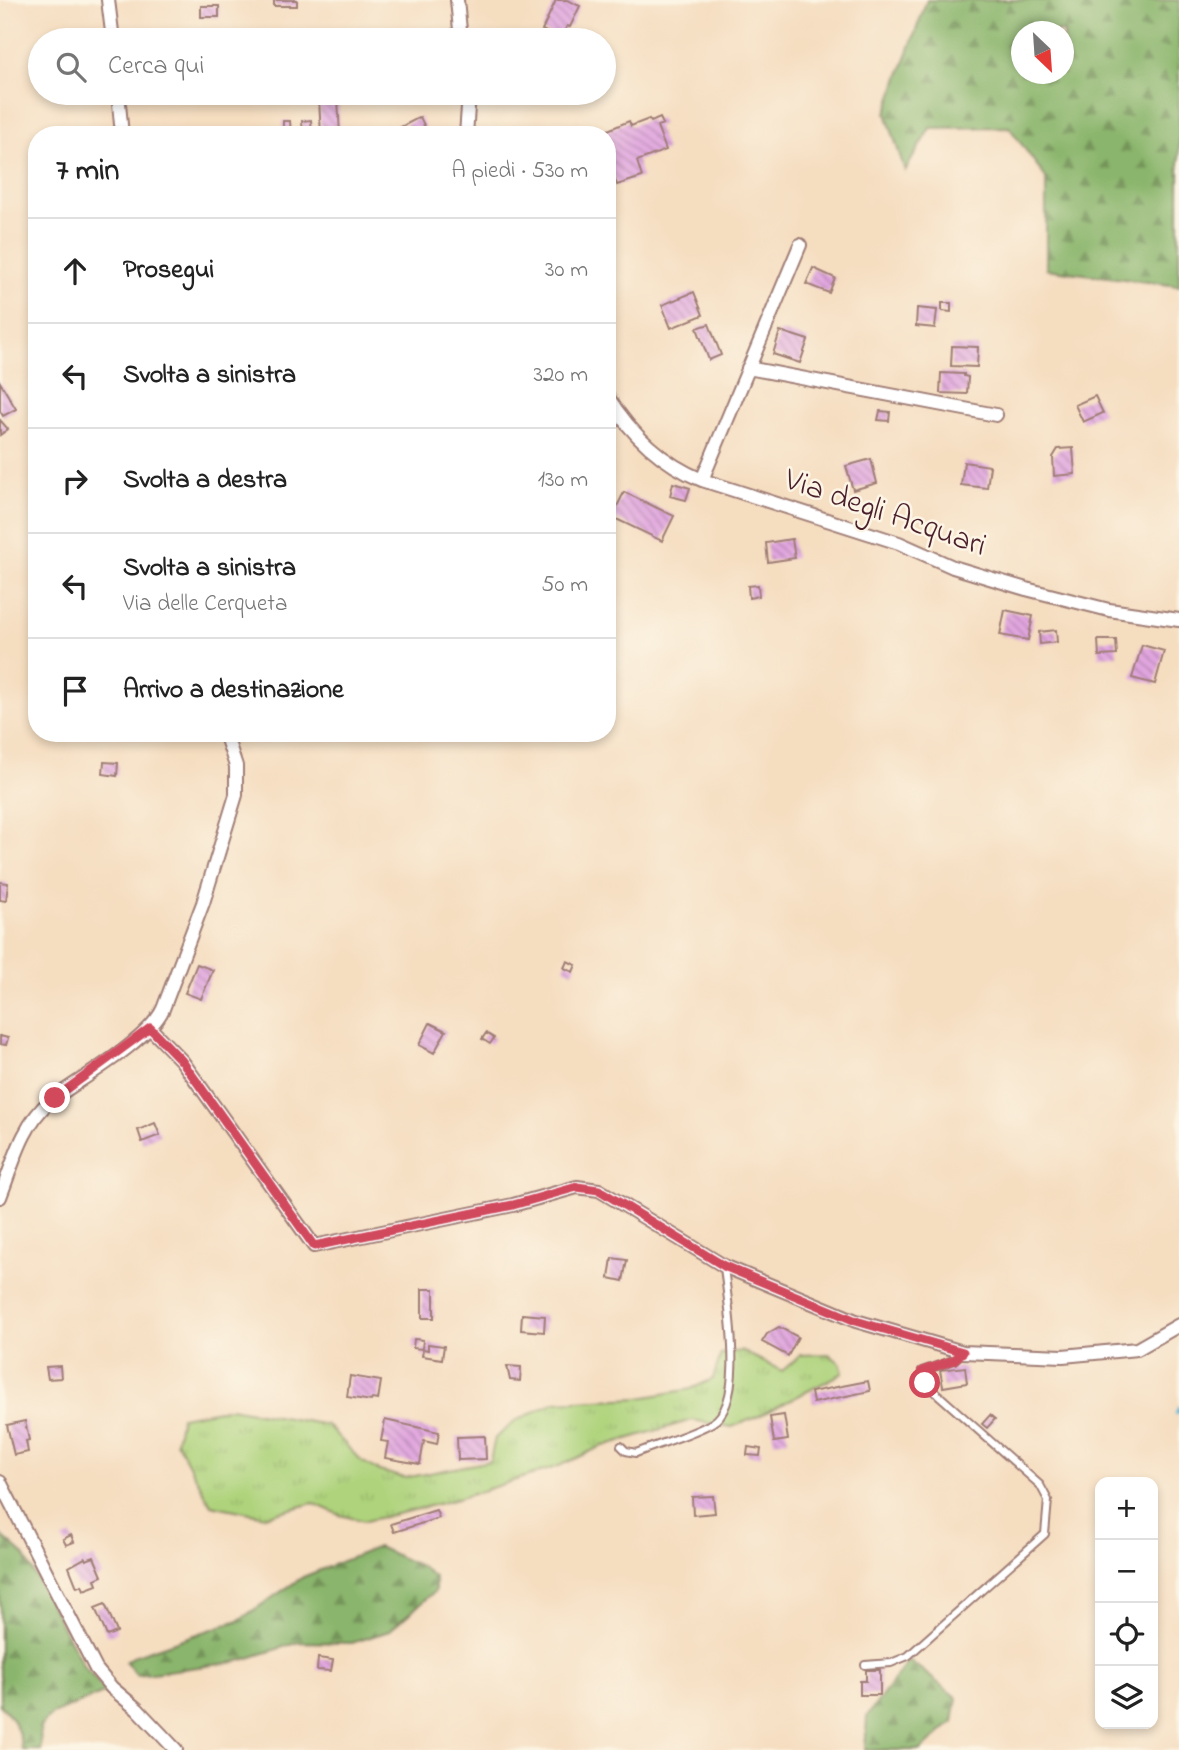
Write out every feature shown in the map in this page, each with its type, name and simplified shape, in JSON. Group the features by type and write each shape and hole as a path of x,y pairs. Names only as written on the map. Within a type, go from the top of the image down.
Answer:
{"street":[{"path":"108,0 112,28"},
{"path":"457,0 460,28"},
{"path":"119,105 121,126"},
{"path":"467,126 468,105"},
{"path":"702,480 800,245"},
{"path":"748,368 996,415"},
{"name":"Via degli Acquari","path":"616,409 649,447 670,464 702,480 899,542 963,570 1100,607 1179,620"},
{"path":"0,1197 26,1133 41,1109 150,1028 163,1009 191,935 236,795 236,766 228,742"},
{"path":"150,1028 182,1061 314,1246 513,1205 577,1187 599,1190 724,1266 856,1321 963,1352 1063,1356 1137,1349 1179,1325"},
{"path":"0,1482 96,1668 112,1689 137,1709 176,1750"}],"lane":[{"path":"621,1446 626,1451 636,1452 714,1422 724,1410 731,1393 733,1370 724,1266"},
{"path":"865,1665 891,1663 908,1656 1045,1534 1048,1500 1040,1485 925,1383 922,1371 954,1360 963,1352"}],"green space":[{"path":"927,0 1179,0 1179,286 1046,269 1046,178 1009,127 930,128 905,171 886,113"},
{"path":"742,1351 782,1371 801,1355 829,1354 840,1363 843,1373 732,1427 692,1420 600,1447 559,1466 457,1499 365,1521 340,1515 313,1503 265,1516 211,1505 176,1441 181,1417 230,1408 327,1425 360,1460 379,1471 405,1478 490,1461 495,1438 517,1420 555,1402 640,1398 691,1389 713,1379 721,1354"},
{"path":"0,1534 24,1555 83,1665 106,1692 52,1714 40,1727 41,1750 22,1750 16,1725 0,1705"},
{"path":"378,1547 422,1567 435,1578 435,1591 389,1631 352,1643 299,1642 236,1662 137,1675 126,1662 136,1655 239,1620 303,1577"},
{"path":"909,1660 957,1698 953,1722 921,1750 865,1750 867,1716"}],"building":[{"path":"274,0 297,0 297,6 274,6"},
{"path":"556,0 567,0 580,6 570,27 543,28"},
{"path":"201,6 219,6 219,17 201,17"},
{"path":"319,105 338,105 340,126 320,126"},
{"path":"420,117 424,126 403,126"},
{"path":"660,118 663,124 657,126 666,150 637,161 642,177 617,185 616,127 629,121 631,126 649,119 651,122"},
{"path":"311,120 311,126 302,126 302,121"},
{"path":"283,121 290,121 290,126 283,126"},
{"path":"813,268 835,278 829,293 806,284"},
{"path":"694,292 703,315 671,328 662,305"},
{"path":"942,303 951,303 951,312 942,311"},
{"path":"917,308 937,310 935,328 916,326"},
{"path":"709,324 721,355 709,360 697,328"},
{"path":"780,331 808,340 800,363 773,354"},
{"path":"952,346 978,347 977,367 951,366"},
{"path":"941,373 964,374 968,377 967,394 940,393"},
{"path":"0,382 16,409 3,416 0,411"},
{"path":"1095,396 1103,413 1083,422 1075,405"},
{"path":"880,411 890,412 889,421 878,420"},
{"path":"0,420 8,429 0,435"},
{"path":"1073,448 1075,474 1054,476 1053,457 1058,449"},
{"path":"871,459 877,483 853,490 846,466"},
{"path":"964,462 990,466 987,488 961,485"},
{"path":"673,483 690,488 686,500 670,496"},
{"path":"624,492 674,516 662,541 616,519 616,509"},
{"path":"792,539 795,558 768,562 766,543"},
{"path":"758,585 759,596 749,598 748,586"},
{"path":"1005,610 1033,616 1028,640 1000,635"},
{"path":"1056,630 1057,642 1040,644 1039,632"},
{"path":"1098,640 1116,640 1117,655 1099,656"},
{"path":"1142,645 1164,651 1155,684 1132,678"},
{"path":"104,762 118,763 117,776 103,774"},
{"path":"0,882 8,883 6,901 0,900"},
{"path":"567,961 576,965 573,972 564,968"},
{"path":"197,964 213,970 201,999 185,993"},
{"path":"430,1023 446,1031 434,1053 419,1045"},
{"path":"486,1033 494,1038 490,1044 482,1039"},
{"path":"0,1036 8,1038 6,1045 0,1044"},
{"path":"155,1123 160,1135 142,1142 138,1130"},
{"path":"612,1258 627,1260 623,1281 609,1278"},
{"path":"422,1289 434,1289 434,1318 422,1318"},
{"path":"522,1314 545,1316 544,1332 521,1330"},
{"path":"779,1327 798,1337 788,1356 762,1342 767,1334"},
{"path":"414,1339 423,1340 422,1349 413,1348"},
{"path":"428,1344 444,1346 442,1359 422,1356 423,1349 428,1350"},
{"path":"60,1366 61,1378 48,1379 46,1367"},
{"path":"507,1366 521,1367 520,1381 510,1380"},
{"path":"965,1367 967,1383 943,1387 940,1370"},
{"path":"350,1376 381,1381 378,1400 347,1397"},
{"path":"868,1381 870,1391 813,1403 811,1392"},
{"path":"784,1415 788,1440 774,1442 770,1417"},
{"path":"990,1415 995,1419 987,1428 982,1424"},
{"path":"385,1420 439,1432 437,1444 424,1441 420,1464 385,1458 388,1442 381,1441"},
{"path":"25,1421 29,1440 26,1441 28,1452 14,1455 7,1425"},
{"path":"485,1436 486,1459 458,1460 457,1437"},
{"path":"748,1447 761,1449 760,1456 747,1455"},
{"path":"713,1496 715,1513 693,1515 692,1497"},
{"path":"436,1510 439,1518 394,1532 391,1524"},
{"path":"71,1535 74,1542 66,1545 63,1539"},
{"path":"94,1557 102,1576 95,1579 97,1585 84,1590 82,1585 77,1587 69,1567 85,1558"},
{"path":"105,1604 117,1632 107,1636 95,1608"},
{"path":"318,1658 333,1660 331,1671 317,1670"},
{"path":"866,1670 880,1670 880,1695 860,1695 860,1681 866,1681"}],"waterway":[{"path":"1177,1413 1179,1409"}],"route":[{"path":"55,1098 150,1028 182,1061 314,1246 513,1205 577,1187 599,1190 724,1266 856,1321 963,1352 954,1360 922,1371 925,1383"}]}
